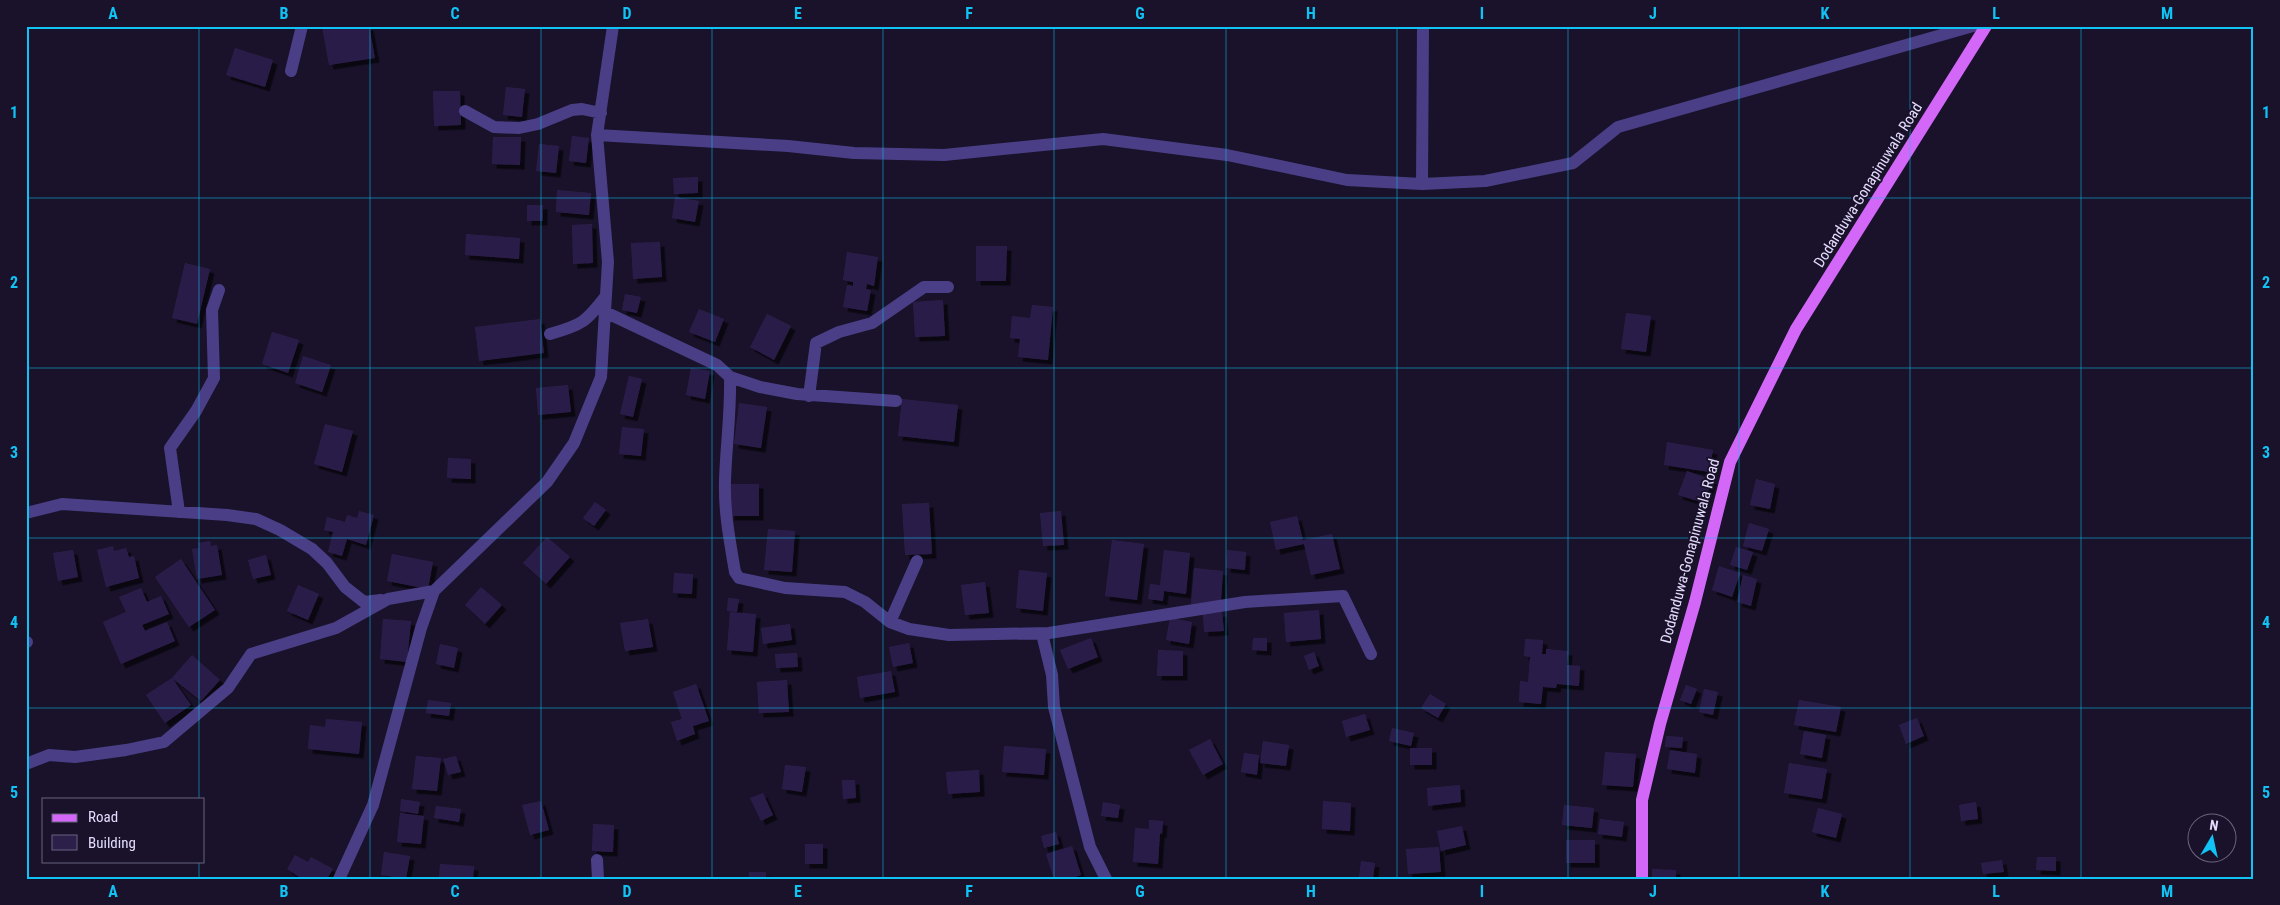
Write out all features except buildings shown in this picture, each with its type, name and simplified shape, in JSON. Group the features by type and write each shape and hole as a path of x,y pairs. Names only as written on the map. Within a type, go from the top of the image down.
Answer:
{"main road":[{"name":"Dodanduwa-Gonapinuwala Road","path":"1642,879 1642,800 1660,724 1695,602 1730,462 1796,329 1986,26"}],"street":[{"path":"290,71 302,26"},
{"path":"339,879 373,805 421,628 434,591 547,482 574,444 601,377 608,262 597,135 613,26"},
{"path":"1422,26 1422,184"},
{"path":"597,135 788,146 854,153 944,155 1103,139 1227,155 1347,180 1422,184 1484,181 1573,163 1618,127 1973,26"},
{"path":"465,111 494,127 519,128 538,124 572,110 582,109 601,113"},
{"path":"809,396 816,343 839,332 872,323 924,287 948,287"},
{"path":"178,512 170,448 196,411 214,378 212,310 219,290"},
{"path":"550,334 578,326 594,312 606,296"},
{"path":"605,312 717,365 730,377 760,387 809,396 896,401"},
{"path":"730,377 731,403 725,482 727,524 735,572 739,578 757,584 845,592 864,602 890,622 909,629 949,635 1042,634 1245,602 1343,596 1371,654"},
{"path":"26,512 62,504 178,512 256,520 280,530 312,549 327,563 345,587 364,602 434,591"},
{"path":"890,622 917,561"},
{"path":"26,764 48,756 84,756 164,742 228,688 251,654 336,628 388,599"},
{"path":"1042,634 1052,674 1054,707 1090,846 1106,879"},
{"path":"597,860 598,879"}]}
